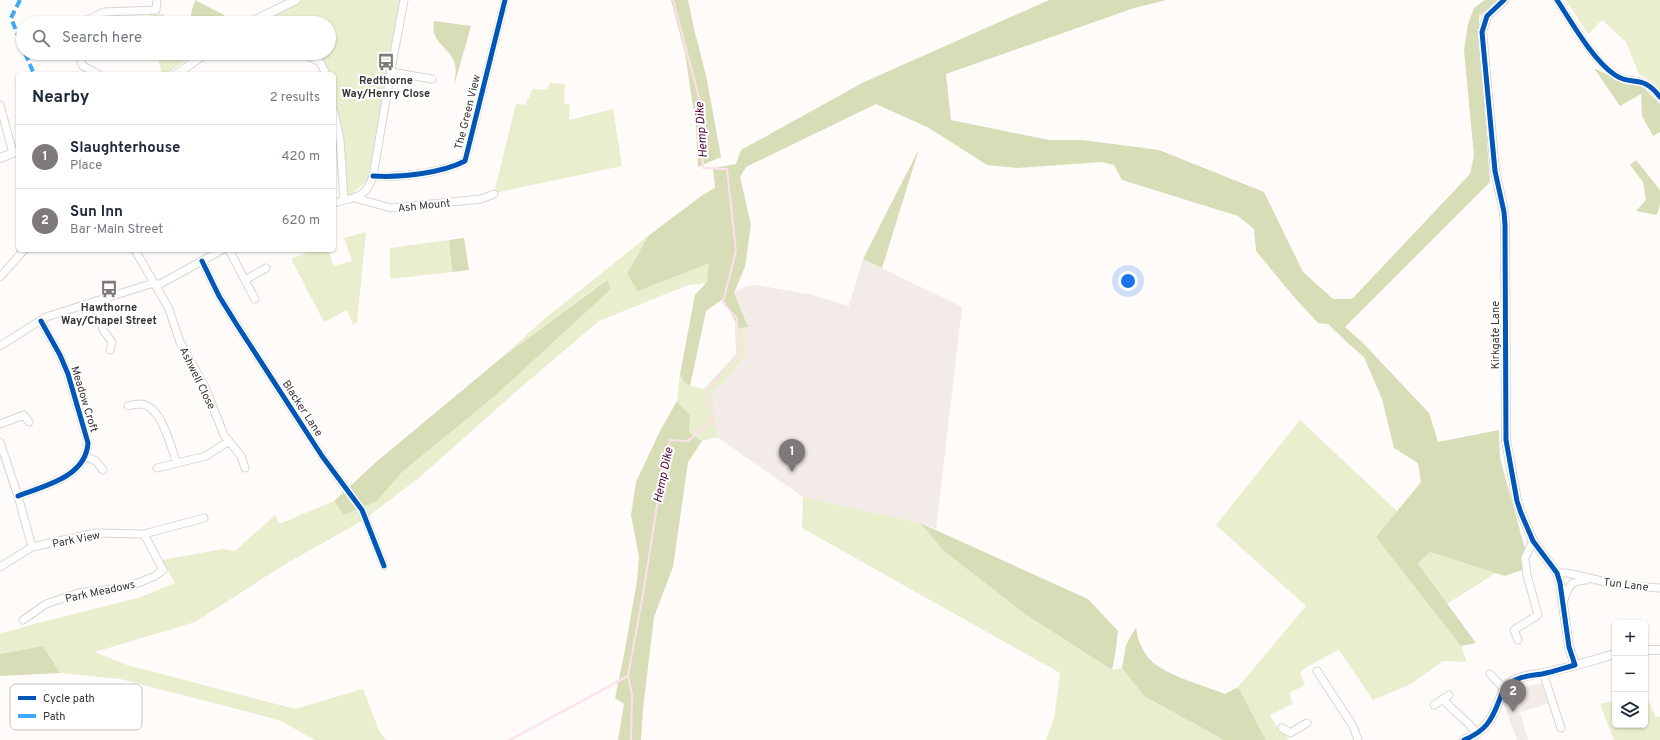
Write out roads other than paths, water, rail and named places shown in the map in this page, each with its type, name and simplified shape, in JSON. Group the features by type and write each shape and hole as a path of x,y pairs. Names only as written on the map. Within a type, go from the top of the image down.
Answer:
{"street":[{"path":"156,10 157,0"},
{"path":"265,16 296,0"},
{"path":"336,202 355,198 370,188 374,176 404,0"},
{"name":"The Green View","path":"374,176 402,176 453,167 465,161 505,0"},
{"name":"Kirkgate Lane","path":"1504,0 1487,16 1482,32 1495,170 1504,212 1505,225 1506,440 1517,501 1533,541 1557,573 1563,602 1569,647 1575,665"},
{"path":"1557,0 1602,64 1620,78 1649,85 1660,97"},
{"path":"96,16 104,12 164,10"},
{"path":"81,60 83,66 94,72"},
{"path":"181,72 197,60"},
{"path":"316,60 320,62 325,72"},
{"path":"391,72 432,79"},
{"path":"0,105 15,152 0,158"},
{"path":"336,121 340,140 344,200"},
{"name":"Ash Mount","path":"355,198 391,208 481,199 494,194"},
{"path":"0,276 6,272 22,252"},
{"name":"Ashwell Close","path":"136,252 169,309 180,342 205,387 224,435 241,456 245,468"},
{"path":"0,346 46,317 150,284 160,284 218,252"},
{"path":"230,252 255,299"},
{"name":"Blacker Lane","path":"202,261 219,296 237,325 322,456 362,510 384,566"},
{"path":"245,280 266,268"},
{"path":"94,301 103,330 112,342 110,350"},
{"name":"Meadow Croft","path":"41,321 60,355 68,374 88,443 86,456"},
{"path":"128,406 139,404 146,405 152,408 159,416 177,463"},
{"path":"0,424 24,415 29,422"},
{"path":"157,468 206,456 229,441"},
{"path":"0,442 18,496 32,546"},
{"path":"18,496 69,474 77,468 86,456 96,461 103,470"},
{"name":"Park View","path":"0,567 32,546 95,533 144,534 204,518"},
{"name":"Park Meadows","path":"23,620 46,604 78,593 128,587 155,576 163,570 144,534"},
{"path":"1518,640 1514,630 1538,615 1527,575 1525,558 1533,541"},
{"name":"Tun Lane","path":"1557,573 1567,573 1619,585 1660,588"},
{"name":"Tun Lane","path":"1563,602 1571,584 1576,581 1592,579"},
{"path":"1648,650 1660,650"},
{"path":"1464,740 1474,737 1493,717 1504,689 1512,682 1525,676 1543,673 1612,655"},
{"path":"1317,671 1353,726 1358,740"},
{"path":"1543,673 1561,728"},
{"path":"1490,674 1504,689"},
{"path":"1434,705 1446,697 1453,711 1472,726 1474,737"},
{"path":"1282,728 1292,737 1307,723"}],"waterway":[{"name":"Hemp Dike","path":"510,740 628,676 643,594 664,461 670,440 688,441 712,421 712,411 706,390 738,356 737,319 723,302 736,251 727,169 703,168 702,109 673,0"},
{"path":"628,676 632,694 631,740"}],"place":[{"name":"Redthorne Way/Henry Close","path":"386,62"},
{"name":"Hawthorne Way/Chapel Street","path":"109,289"},
{"name":"Slaughterhouse","path":"792,472"},
{"name":"Sun Inn","path":"1513,712"}]}
